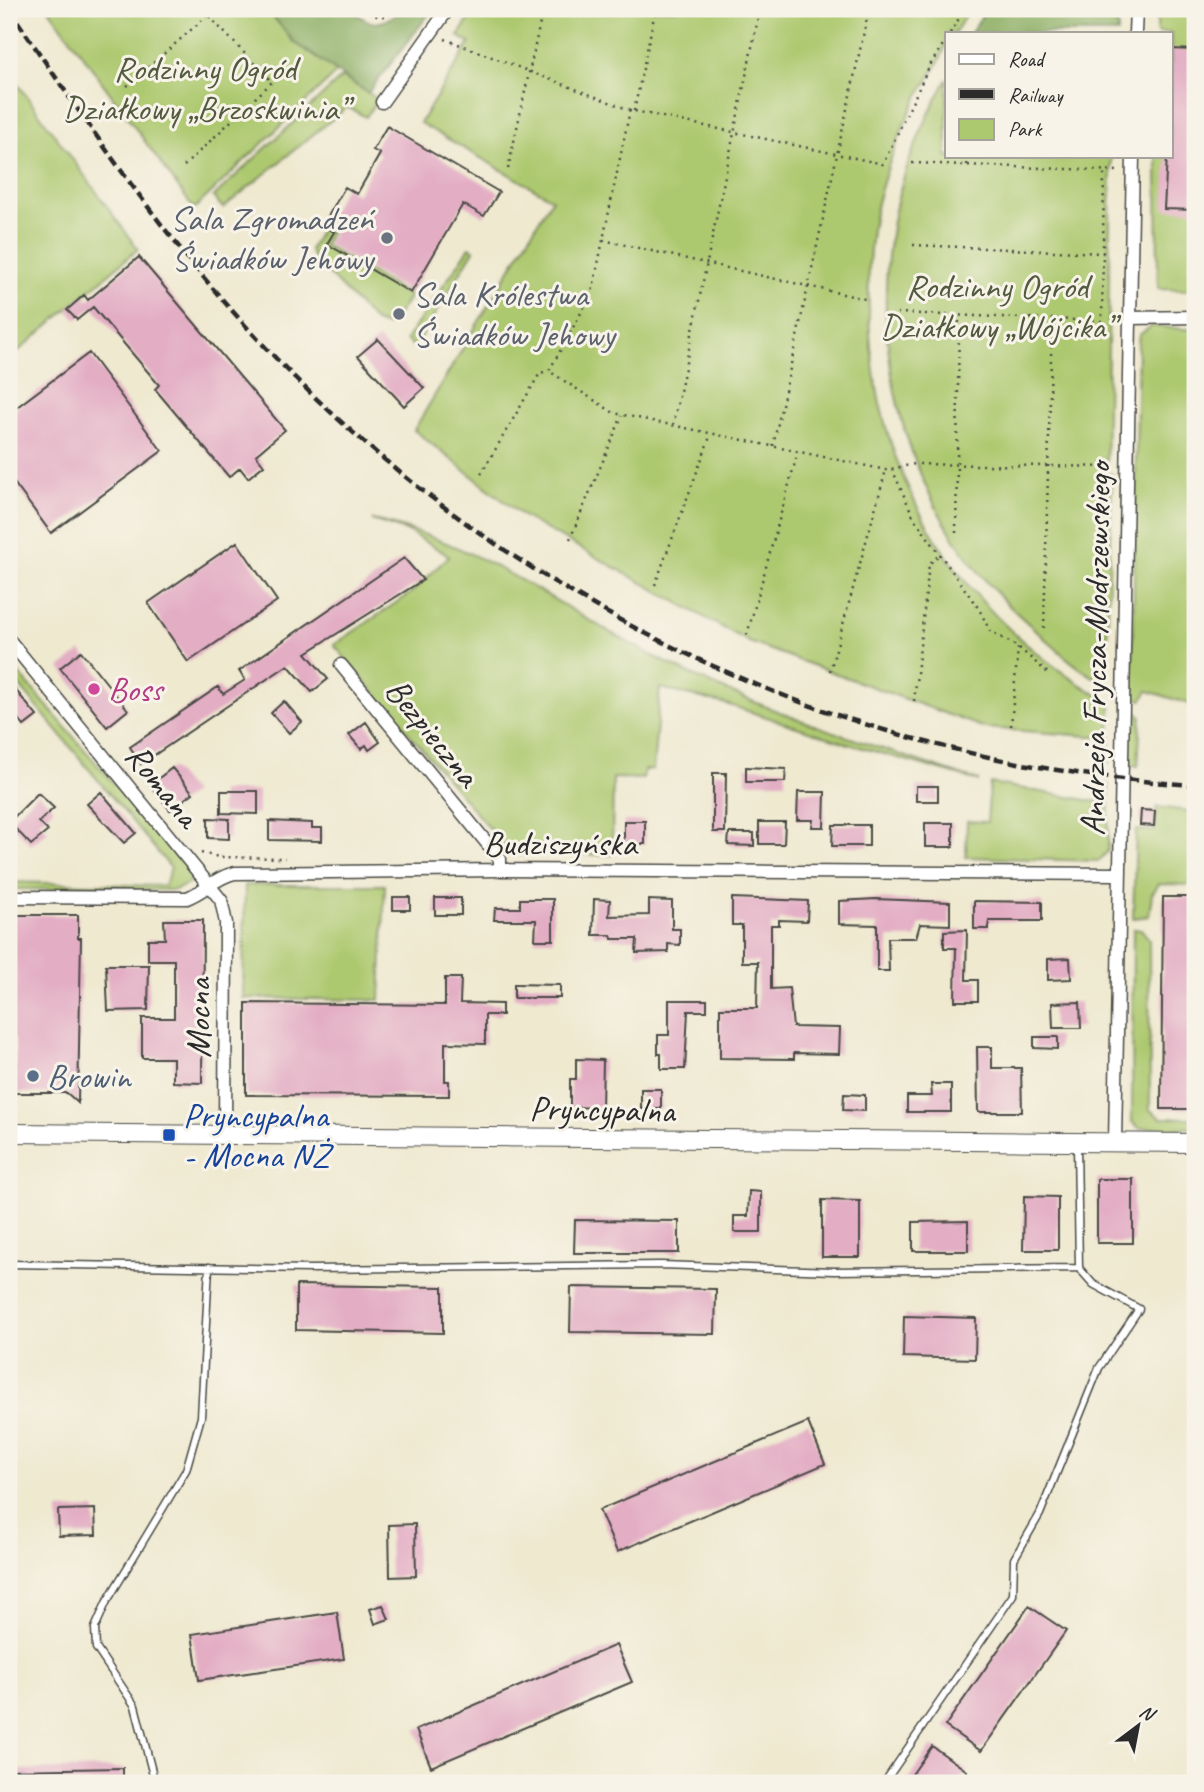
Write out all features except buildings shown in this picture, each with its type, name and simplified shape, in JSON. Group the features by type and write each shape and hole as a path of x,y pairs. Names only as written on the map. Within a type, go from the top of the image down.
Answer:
{"street":[{"path":"382,102 448,9"},
{"path":"1135,32 1136,9"},
{"name":"Andrzeja Frycza-Modrzewskiego","path":"1115,1143 1133,158"},
{"path":"1130,318 1195,317"},
{"name":"Romana","path":"9,640 221,900"},
{"name":"Bezpieczna","path":"341,665 500,859 500,870"},
{"name":"Budziszyńska","path":"9,897 187,898 210,886 221,876 235,873 500,870 1118,874"},
{"name":"Mocna","path":"221,900 226,923 225,1136"},
{"name":"Pryncypalna","path":"9,1133 1195,1143"}],"lane":[{"path":"884,1783 1013,1595 1014,1559 1040,1514 1099,1368 1139,1309 1093,1284 1079,1268 1077,1143"},
{"path":"9,1264 311,1269 661,1265 834,1271 1079,1268"},
{"path":"155,1783 135,1706 96,1648 95,1628 106,1603 186,1470 201,1417 209,1267"}],"path":[{"path":"184,166 272,82 202,9"},
{"path":"363,9 375,17 384,18 400,9"},
{"path":"508,169 543,9"},
{"path":"673,425 760,9"},
{"path":"773,446 869,9"},
{"path":"951,32 965,9"},
{"path":"549,371 592,293 655,12"},
{"path":"127,86 208,15"},
{"path":"432,33 530,73 632,110 883,164 918,88 945,41"},
{"path":"967,158 967,165"},
{"path":"912,163 1111,170"},
{"path":"897,313 1102,321 1104,170"},
{"path":"603,240 865,299"},
{"path":"913,245 1103,253"},
{"path":"956,533 959,316"},
{"path":"1044,628 1052,319"},
{"path":"481,474 540,373 549,371 614,413 886,470 915,464 1106,467"},
{"path":"570,539 623,415"},
{"path":"655,585 711,433"},
{"path":"747,635 797,452"},
{"path":"892,469 914,518 979,609 990,631 1018,647 1049,674"},
{"path":"830,671 886,470"},
{"path":"914,701 929,564 938,555"},
{"path":"1011,726 1018,647"},
{"path":"197,850 219,857 285,858"}],"green space":[{"name":"Rodzinny Ogród Działkowy „Brzoskwinia”","path":"49,9 267,9 294,42 337,72 194,209"},
{"path":"267,9 351,9 366,20 378,23 408,9 433,9 368,93 294,42"},
{"name":"Rodzinny Ogród Działkowy „Wójcika”","path":"476,9 969,9 956,32 945,32 943,52 903,127 877,203 870,246 869,290 875,380 889,438 910,493 938,543 973,590 1013,632 1059,670 1111,703 1109,763 1100,762 1101,737 985,728 749,642 524,517 414,430 552,199 420,123 470,43 458,36"},
{"path":"986,9 1118,9 1118,32 972,32"},
{"path":"1157,9 1195,9 1195,290 1158,289 1157,158 1172,158 1172,32 1157,32"},
{"path":"9,72 138,249 9,359"},
{"path":"342,77 378,99 366,117 347,107 223,208 213,197"},
{"name":"Rodzinny Ogród Działkowy „Wójcika”","path":"945,83 945,158 1111,158 1106,474 1112,474 1106,681 1088,674 1067,658 989,584 954,538 927,488 906,435 893,379 886,321 887,264 896,206 905,173 924,125"},
{"path":"322,228 330,233 324,245 410,296 396,317 386,326 375,322 314,259 310,249"},
{"path":"470,247 474,250 415,347 406,340"},
{"path":"1152,326 1195,330 1195,706 1148,691 1142,700 1132,698 1138,343 1139,335"},
{"path":"372,520 447,543 483,560 657,658 735,694 816,726 979,781 852,745 726,704 660,688 653,770 644,770 643,779 613,778 612,855 511,854 334,645 412,592 449,556 409,532"},
{"path":"9,662 185,866 190,878 188,884 175,890 9,889 9,882 164,886 171,868 9,673"},
{"path":"1130,711 1141,715 1138,766 1128,764"},
{"path":"990,783 1098,802 1099,783 1109,785 1108,851 1099,861 966,857 967,821 987,822"},
{"path":"1157,807 1195,812 1195,885 1159,884 1152,894 1149,916 1133,918 1136,830 1155,831"},
{"path":"245,885 385,885 380,1000 243,998"},
{"path":"1133,929 1141,929 1149,939 1150,1110 1161,1118 1195,1118 1195,1128 1139,1128 1132,1122"}],"railway":[{"path":"9,9 150,210 244,324 339,420 444,507 556,583 674,648 799,701 928,742 1060,770 1195,785"}],"place":[{"name":"Sala Zgromadzeń Świadków Jehowy","path":"387,238"},
{"name":"Sala Królestwa Świadków Jehowy","path":"399,314"},
{"name":"Boss","path":"94,689"},
{"name":"Browin","path":"33,1076"},
{"name":"Pryncypalna - Mocna NŻ","path":"169,1135"}]}
